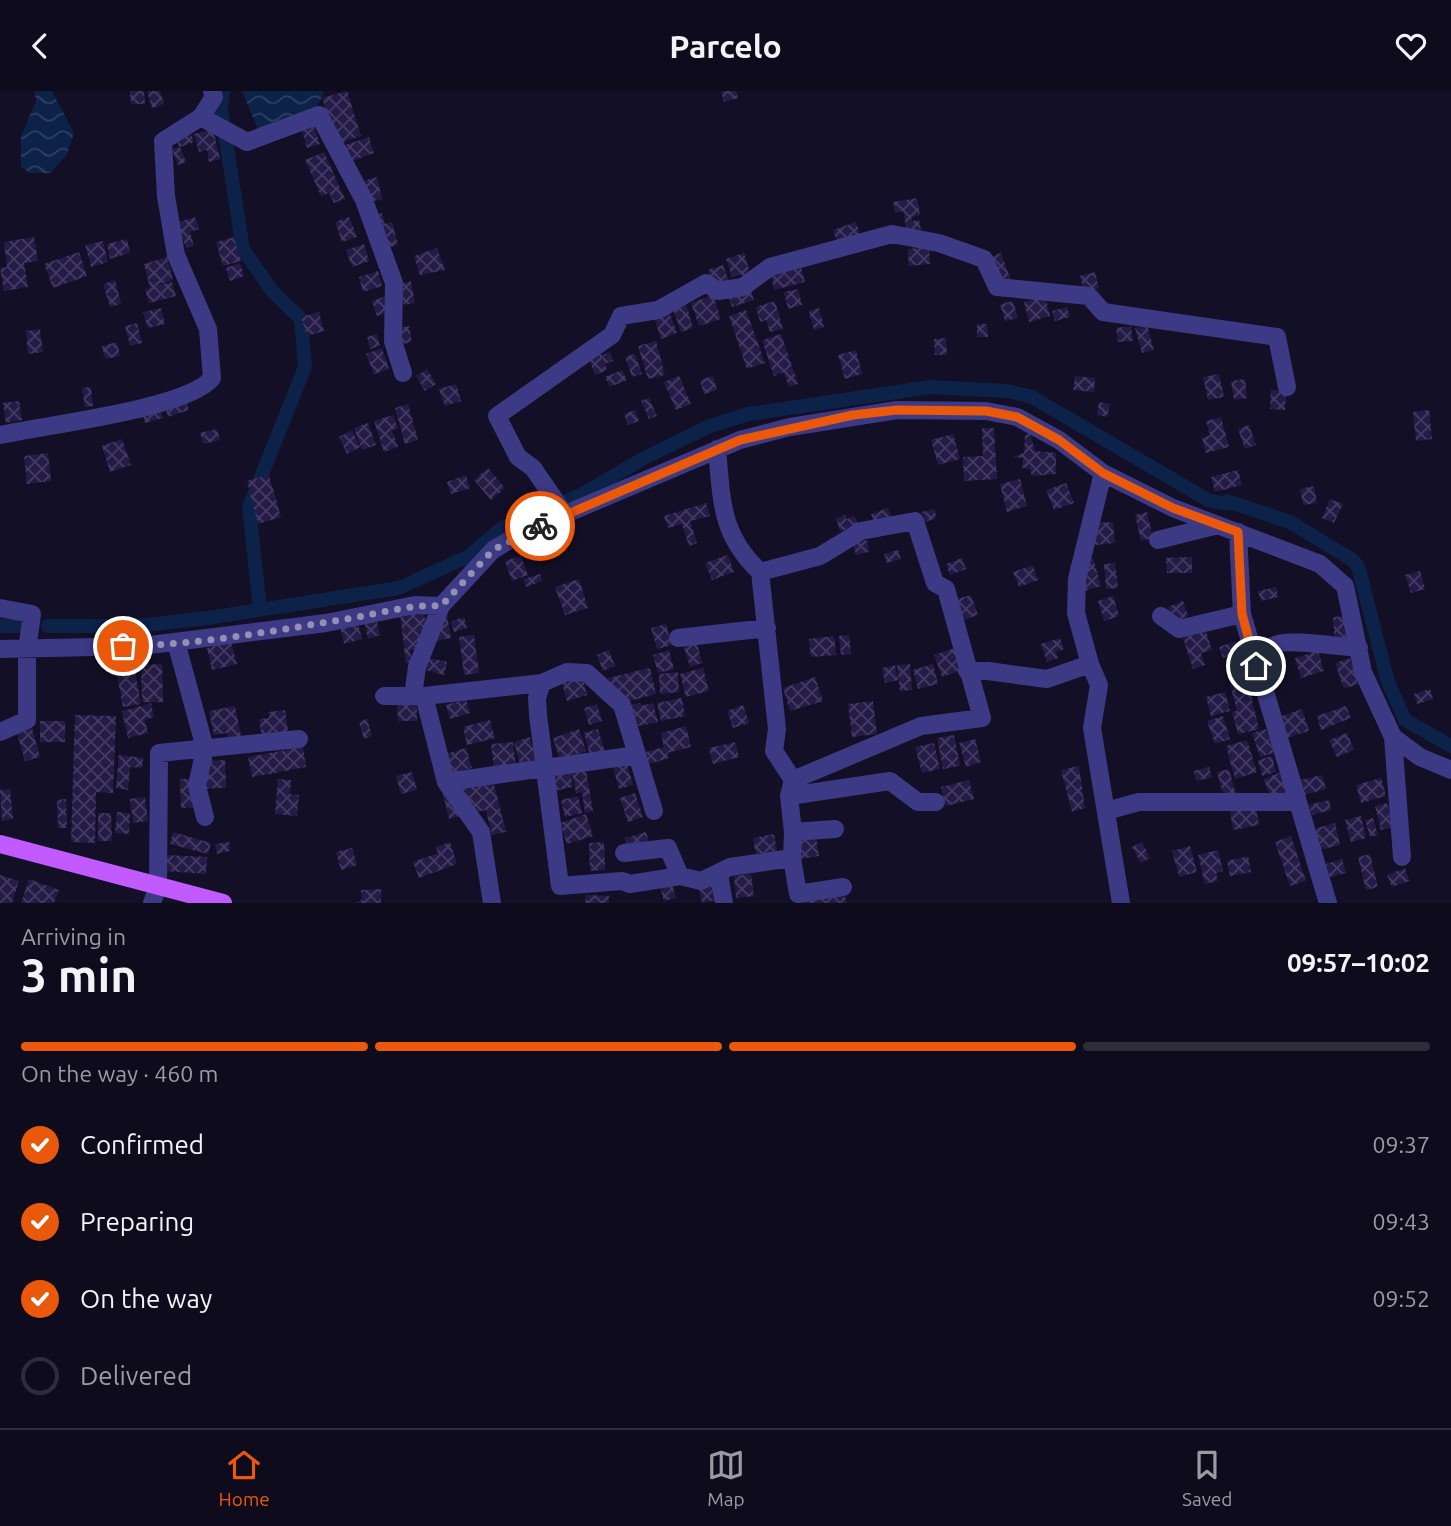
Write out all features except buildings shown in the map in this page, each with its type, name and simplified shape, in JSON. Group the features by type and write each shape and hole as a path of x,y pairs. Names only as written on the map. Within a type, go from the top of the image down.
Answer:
{"main road":[{"path":"0,844 155,894 223,903"}],"street":[{"path":"0,435 160,402 205,387 212,378 208,329 176,255 166,196 163,141 201,117 214,97 212,91"},
{"path":"201,117 239,141 247,142 319,115 364,200 394,283 393,341 403,373"},
{"path":"558,504 533,468 518,457 497,416 612,335 621,316 658,310 706,283 718,291 743,287 770,267 892,234 939,243 985,259 997,287 1089,296 1103,312 1277,337 1287,387"},
{"path":"492,903 481,832 446,782 419,696 417,667 441,606 493,550 523,532 558,504 790,427 897,410 986,411 1017,417 1059,440 1103,473 1173,508 1320,564 1345,586 1363,672 1393,737 1402,857"},
{"path":"718,449 723,519 740,553 760,572 778,729 774,751 791,788 792,858 798,894 843,887"},
{"path":"1103,473 1077,579 1076,613 1090,664 1099,685 1092,728 1121,903"},
{"path":"760,572 820,556 861,531 915,521 935,583 946,589 982,718 920,726 791,788"},
{"path":"1158,540 1218,524"},
{"path":"1238,532 1242,614 1328,903"},
{"path":"0,649 176,642 337,621 415,605 441,606"},
{"path":"0,608 32,614 27,650 27,720 0,731"},
{"path":"1161,616 1180,629 1242,614"},
{"path":"678,638 767,628"},
{"path":"1256,666 1275,645 1293,641 1306,645 1359,648"},
{"path":"176,642 205,748 197,786 205,817"},
{"path":"967,671 988,671 1046,679 1090,664"},
{"path":"384,696 419,696 541,683 567,672 587,673 622,705 654,811"},
{"path":"541,683 537,706 560,886 622,881 630,884 680,876 701,881 730,867 792,858"},
{"path":"1393,737 1420,757 1451,770"},
{"path":"155,894 159,753 299,739"},
{"path":"446,782 637,755"},
{"path":"791,788 890,781 918,802 936,802"},
{"path":"1106,811 1153,802 1297,802"},
{"path":"793,832 835,828"},
{"path":"624,853 668,848 680,876"},
{"path":"719,874 724,903"}],"water":[{"path":"35,91 52,91 74,133 66,156 50,173 30,173 21,167 21,136 36,102"},
{"path":"242,91 324,93 314,112 259,132"}],"waterway":[{"path":"223,91 221,109 243,249 272,291 301,319 305,367 249,507 260,609"},
{"path":"48,626 137,626 208,618 399,588 469,556 502,528 581,495 644,458 710,426 749,414 930,387 1007,391 1032,397 1208,500 1227,504 1227,501 1290,522 1351,559 1358,566 1388,682 1405,720 1451,746"},
{"path":"0,626 19,626"}],"way so far":[{"path":"123,646 142,646 302,626 415,605 441,606 493,550 523,532 540,526"}],"route":[{"path":"540,526 740,440 790,427 897,410 986,411 1017,417 1059,440 1103,473 1173,508 1238,532 1242,614 1256,666"}]}
